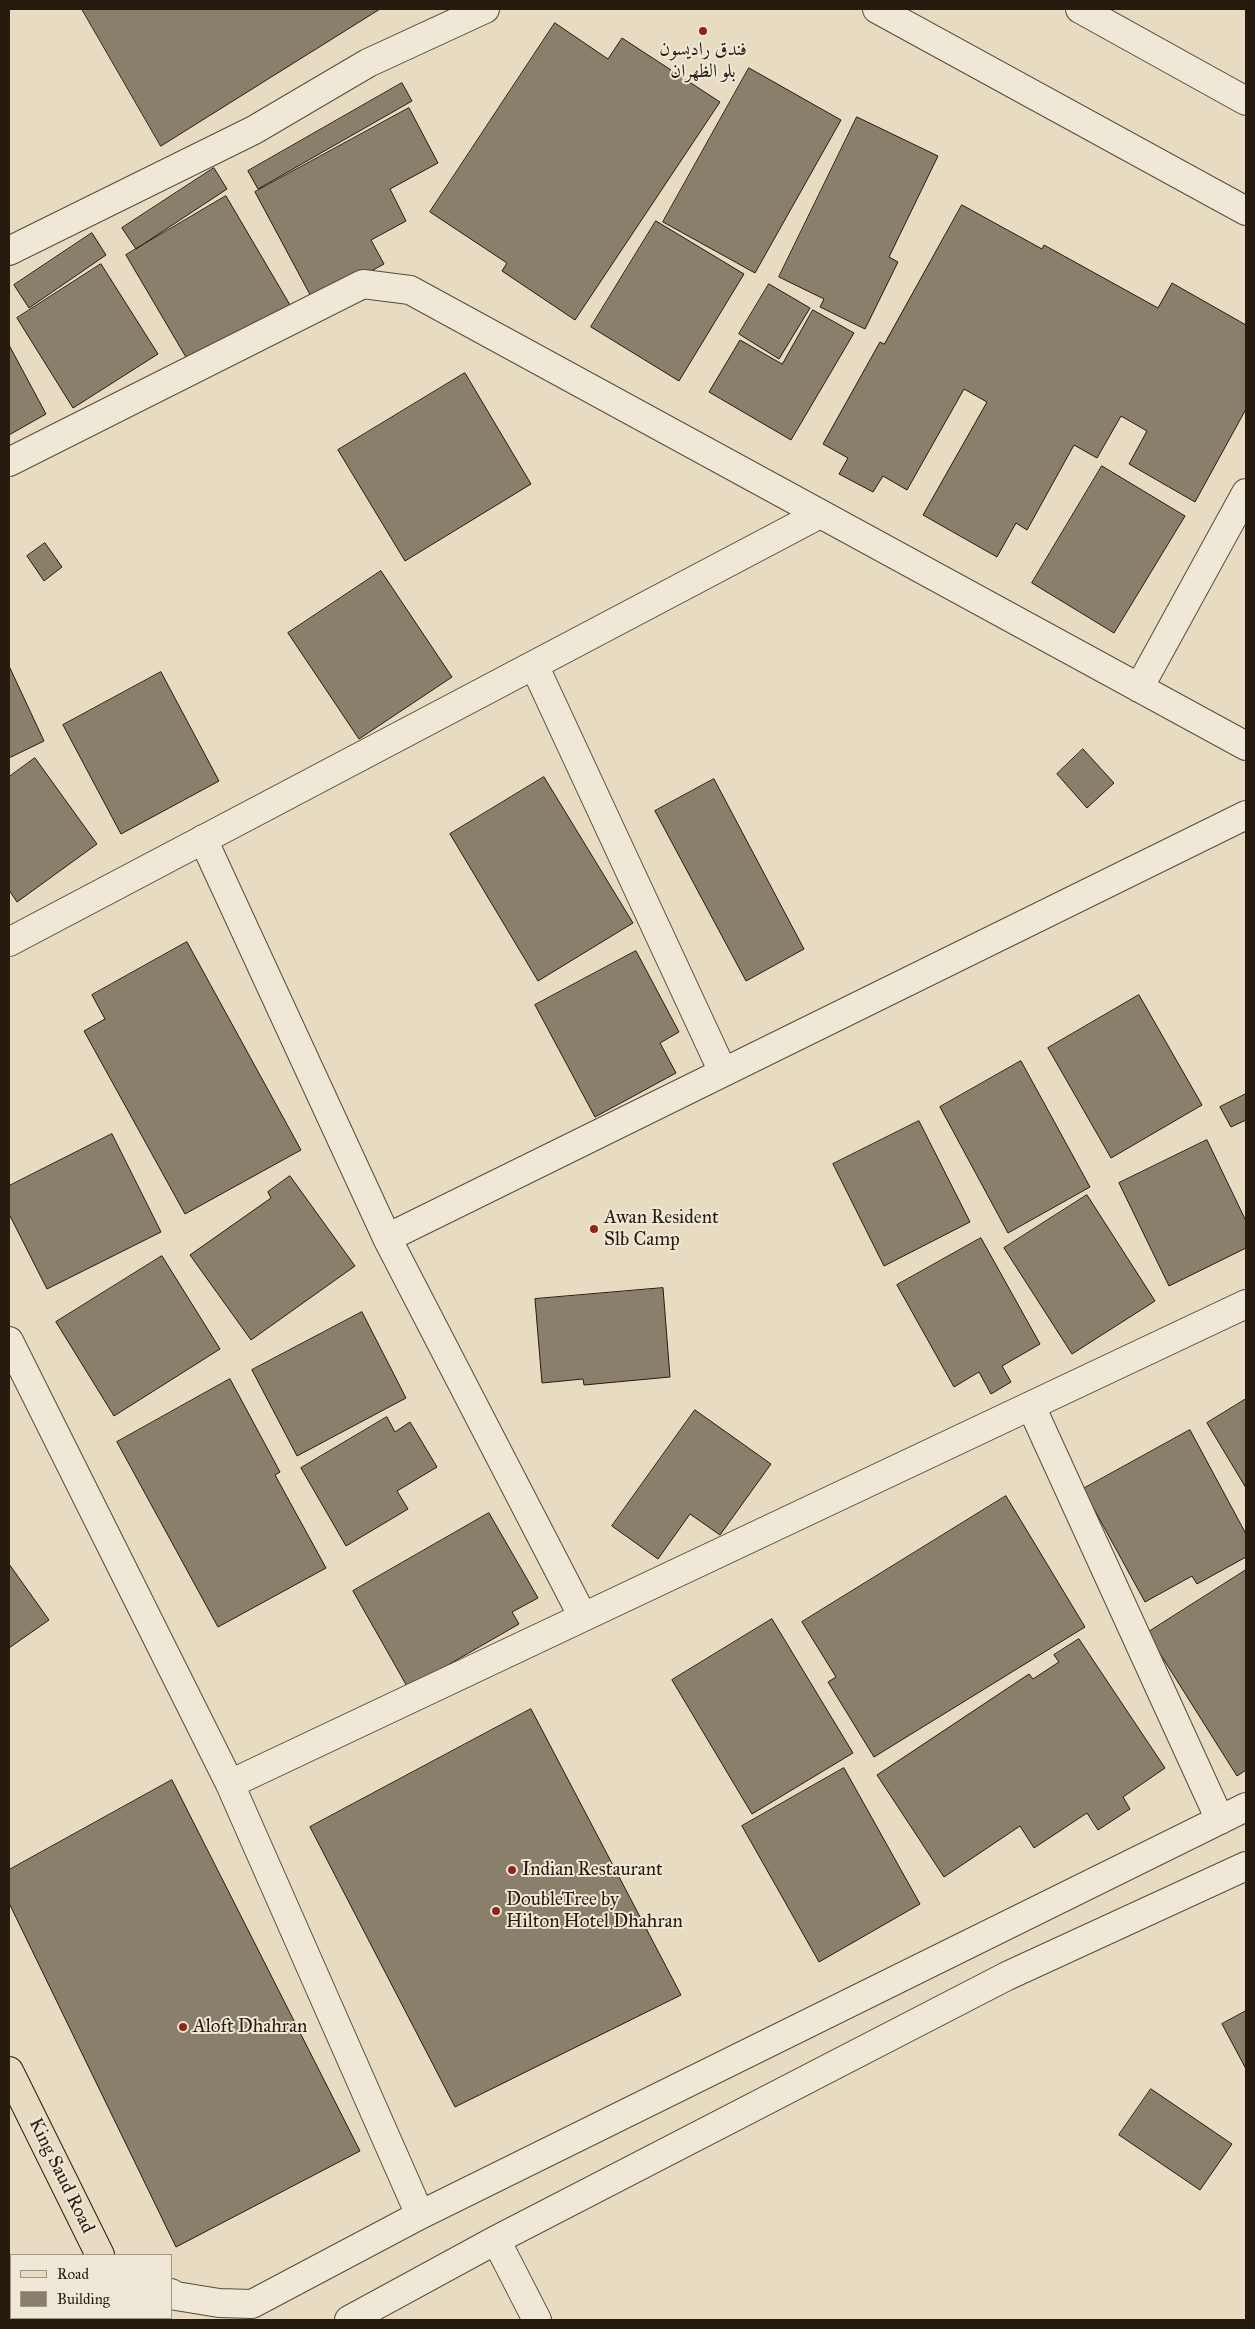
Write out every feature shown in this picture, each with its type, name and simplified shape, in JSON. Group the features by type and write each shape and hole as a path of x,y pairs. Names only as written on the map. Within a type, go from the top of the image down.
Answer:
{"main road":[{"name":"King Saud Road","path":"9,2071 101,2253"}],"street":[{"path":"9,251 254,130 368,64 485,9"},
{"path":"878,9 1246,211"},
{"path":"1080,9 1246,101"},
{"path":"9,462 363,284 410,290 1246,746"},
{"path":"1139,688 1246,494"},
{"path":"9,942 820,514"},
{"path":"534,665 723,1072"},
{"path":"387,1238 1246,815"},
{"path":"204,839 387,1238 583,1617"},
{"path":"230,1784 1246,1304"},
{"path":"9,1341 230,1784 420,2214"},
{"path":"1031,1406 1220,1820"},
{"path":"172,2294 219,2302 252,2304 420,2214 1246,1807"},
{"path":"348,2320 496,2240 1007,1976 1246,1866"},
{"path":"496,2240 537,2320"}],"building":[{"path":"82,9 380,9 161,146"},
{"path":"555,23 608,59 622,38 720,102 575,320 502,271 507,263 430,212"},
{"path":"749,68 841,120 755,273 663,222"},
{"path":"402,83 412,101 258,189 248,171"},
{"path":"409,108 438,163 390,189 406,221 371,240 384,264 314,302 255,192"},
{"path":"857,117 938,156 889,257 898,262 865,329 820,307 824,299 779,277"},
{"path":"214,168 227,189 136,249 122,228"},
{"path":"226,196 290,305 190,364 126,255"},
{"path":"962,205 1042,249 1044,245 1158,308 1172,283 1246,325 1246,409 1195,502 1129,464 1147,431 1121,416 1097,458 1074,445 1027,530 1016,523 997,557 923,515 987,402 964,389 907,490 883,476 873,492 839,474 848,458 823,444 880,342 884,344"},
{"path":"656,221 744,274 679,381 591,327"},
{"path":"92,233 106,255 29,308 14,285"},
{"path":"101,264 158,354 73,408 17,318"},
{"path":"769,284 810,308 779,359 739,334"},
{"path":"813,310 854,333 791,440 709,392 740,340 782,364"},
{"path":"9,345 46,414 9,435"},
{"path":"465,373 531,484 405,561 338,450"},
{"path":"1102,466 1185,516 1114,633 1032,583"},
{"path":"45,543 62,567 44,581 27,556"},
{"path":"381,571 452,677 359,739 288,633"},
{"path":"9,666 44,741 9,758"},
{"path":"161,672 219,781 121,834 63,725"},
{"path":"1083,749 1114,783 1087,808 1057,774"},
{"path":"35,758 97,844 17,902 9,890 9,777"},
{"path":"544,777 633,923 538,981 450,834"},
{"path":"714,779 804,949 746,981 655,811"},
{"path":"187,942 301,1150 185,1214 84,1031 105,1019 92,995"},
{"path":"636,951 679,1032 660,1043 676,1073 595,1117 535,1005"},
{"path":"1139,995 1202,1105 1111,1158 1048,1048"},
{"path":"1021,1061 1090,1187 1008,1233 940,1107"},
{"path":"1246,1094 1246,1120 1231,1127 1220,1107"},
{"path":"919,1121 970,1222 884,1266 833,1164"},
{"path":"112,1134 161,1232 47,1289 9,1214 9,1186"},
{"path":"1207,1140 1246,1221 1246,1248 1169,1286 1119,1183"},
{"path":"290,1176 355,1266 251,1340 190,1255 271,1198 268,1192"},
{"path":"1087,1195 1155,1301 1072,1354 1004,1248"},
{"path":"981,1238 1040,1344 1002,1366 1011,1382 991,1394 979,1372 954,1387 897,1285"},
{"path":"162,1256 220,1349 114,1416 56,1322"},
{"path":"663,1288 670,1377 584,1385 583,1379 542,1383 535,1299"},
{"path":"362,1312 406,1398 297,1456 252,1370"},
{"path":"230,1379 280,1472 275,1475 326,1568 218,1627 117,1442"},
{"path":"1246,1399 1246,1488 1207,1423"},
{"path":"695,1410 771,1464 720,1535 690,1514 658,1559 612,1526"},
{"path":"387,1417 395,1432 410,1422 437,1467 397,1491 408,1509 346,1546 301,1468"},
{"path":"1190,1430 1246,1534 1246,1557 1197,1584 1192,1576 1145,1602 1083,1489"},
{"path":"1006,1496 1085,1627 874,1757 828,1682 836,1677 802,1622"},
{"path":"489,1513 538,1598 512,1612 519,1624 408,1688 353,1591"},
{"path":"9,1564 49,1620 9,1648"},
{"path":"1246,1570 1246,1770 1237,1776 1147,1633"},
{"path":"772,1619 853,1753 752,1814 672,1680"},
{"path":"1079,1639 1165,1768 1123,1797 1130,1809 1098,1830 1087,1813 1034,1848 1020,1826 944,1877 877,1775 1029,1674 1033,1679 1059,1662 1054,1655"},
{"name":"DoubleTree by Hilton Hotel Dhahran","path":"531,1709 681,1995 455,2107 310,1827"},
{"path":"844,1768 920,1904 819,1962 742,1826"},
{"name":"Aloft Dhahran","path":"172,1780 360,2151 176,2247 9,1903 9,1870"},
{"path":"1246,2011 1246,2069 1222,2024"},
{"path":"1151,2089 1232,2144 1200,2190 1119,2135"}],"place":[{"name":"فندق راديسون بلو الظهران","path":"703,31"},
{"name":"Awan Resident Slb Camp","path":"594,1229"},
{"name":"Indian Restaurant","path":"512,1870"},
{"name":"DoubleTree by Hilton Hotel Dhahran","path":"496,1911"},
{"name":"Aloft Dhahran","path":"183,2027"}]}
